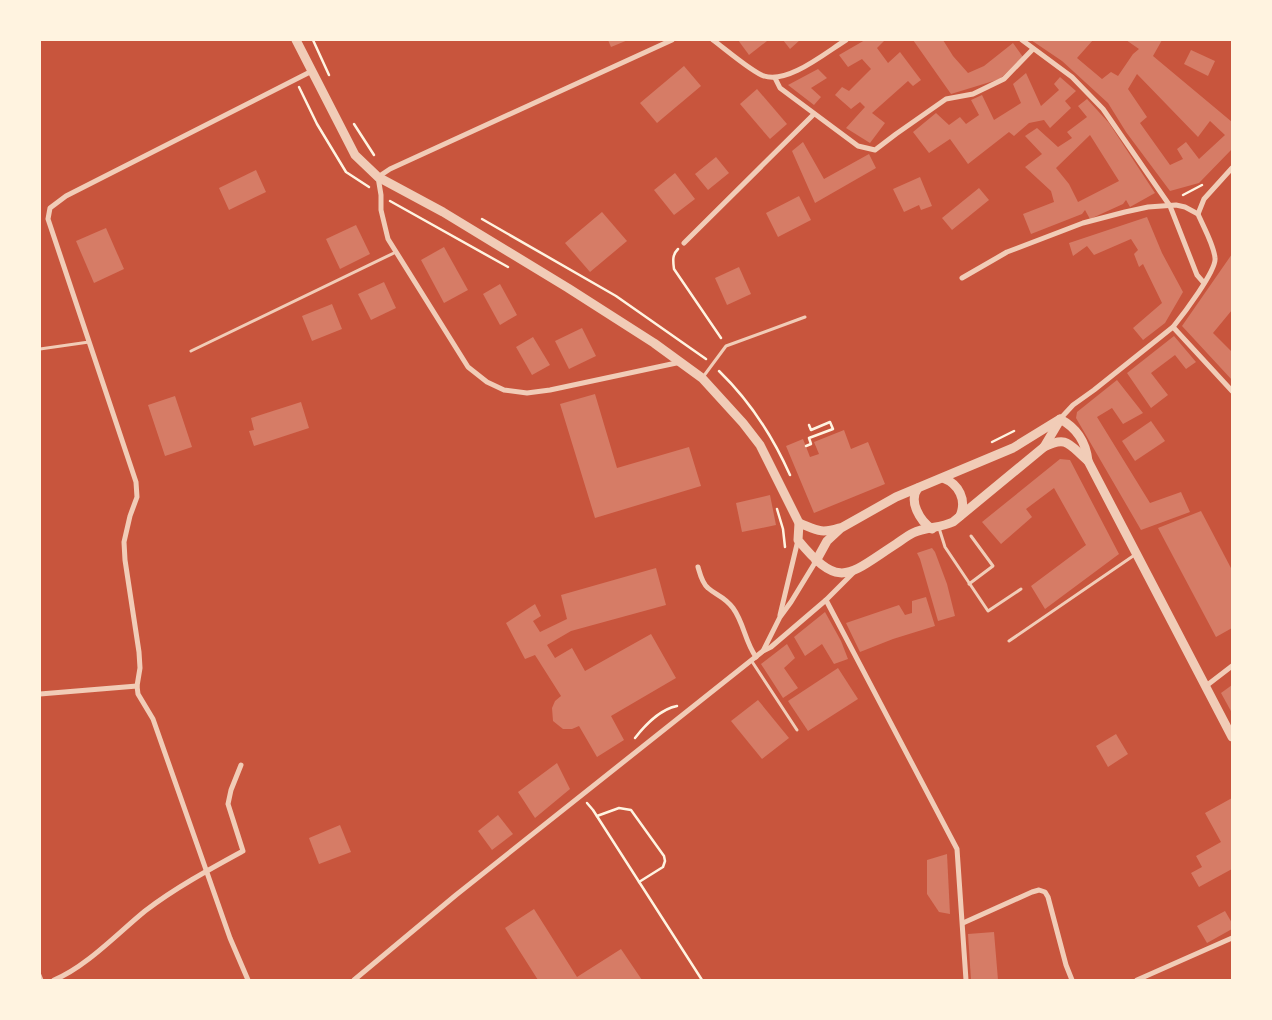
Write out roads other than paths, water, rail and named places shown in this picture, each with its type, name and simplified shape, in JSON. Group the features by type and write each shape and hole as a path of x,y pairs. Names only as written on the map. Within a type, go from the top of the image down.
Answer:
{"street":[{"path":"296,40 355,155 378,177 468,227 568,288 681,362 702,378 743,422 760,445 799,523 798,540 780,617"},
{"path":"378,177 390,169 672,40"},
{"path":"714,40 762,76 775,78 797,70 846,40"},
{"path":"1022,40 1072,77 1103,109 1170,206 1197,275 1204,283"},
{"path":"775,78 780,88 858,146 875,150 946,99 973,94 1004,79 1033,50"},
{"path":"248,980 230,938 154,718 138,694 139,652 124,542 137,497 136,482 48,219 50,208 66,196 312,71"},
{"path":"684,243 814,114"},
{"path":"1198,214 1204,199 1232,168"},
{"path":"378,177 381,210 388,239 468,367 487,382 504,390 527,393 550,390 681,362"},
{"path":"962,278 1007,252 1083,223 1148,207 1180,205 1198,214 1216,258 1215,265 1204,283 1173,327 1073,405 1060,419 1044,447"},
{"path":"1173,327 1232,391"},
{"path":"1060,419 1078,432 1087,452 1088,461 1232,737"},
{"path":"799,523 820,532 841,528 896,497 1013,448 1060,419"},
{"path":"357,979 456,895 763,651 771,647 826,600 853,572 913,533 953,522 1044,447 1061,440 1088,461"},
{"path":"943,478 951,481 960,493 963,502 960,516"},
{"path":"918,488 914,495 915,506 924,522 936,528"},
{"path":"763,651 780,617 827,541 841,528"},
{"path":"798,540 816,561 838,574 853,572"},
{"path":"698,567 703,581 708,588 720,595 734,609 742,623 754,659"},
{"path":"826,600 957,849 966,980"},
{"path":"1206,686 1232,666"},
{"path":"40,694 137,686"},
{"path":"54,980 75,969 147,910 206,871 243,851 228,804 240,765"},
{"path":"963,922 1032,892 1039,890 1045,892 1072,980"},
{"path":"1137,980 1232,938"}],"lane":[{"path":"191,351 396,252"},
{"path":"702,378 726,346 804,317"},
{"path":"40,349 90,342"},
{"path":"936,528 945,547 988,611 1021,589"},
{"path":"969,584 993,566 971,536"},
{"path":"1009,640 1136,554"},
{"path":"754,659 797,730"},
{"path":"40,975 42,980"}]}
